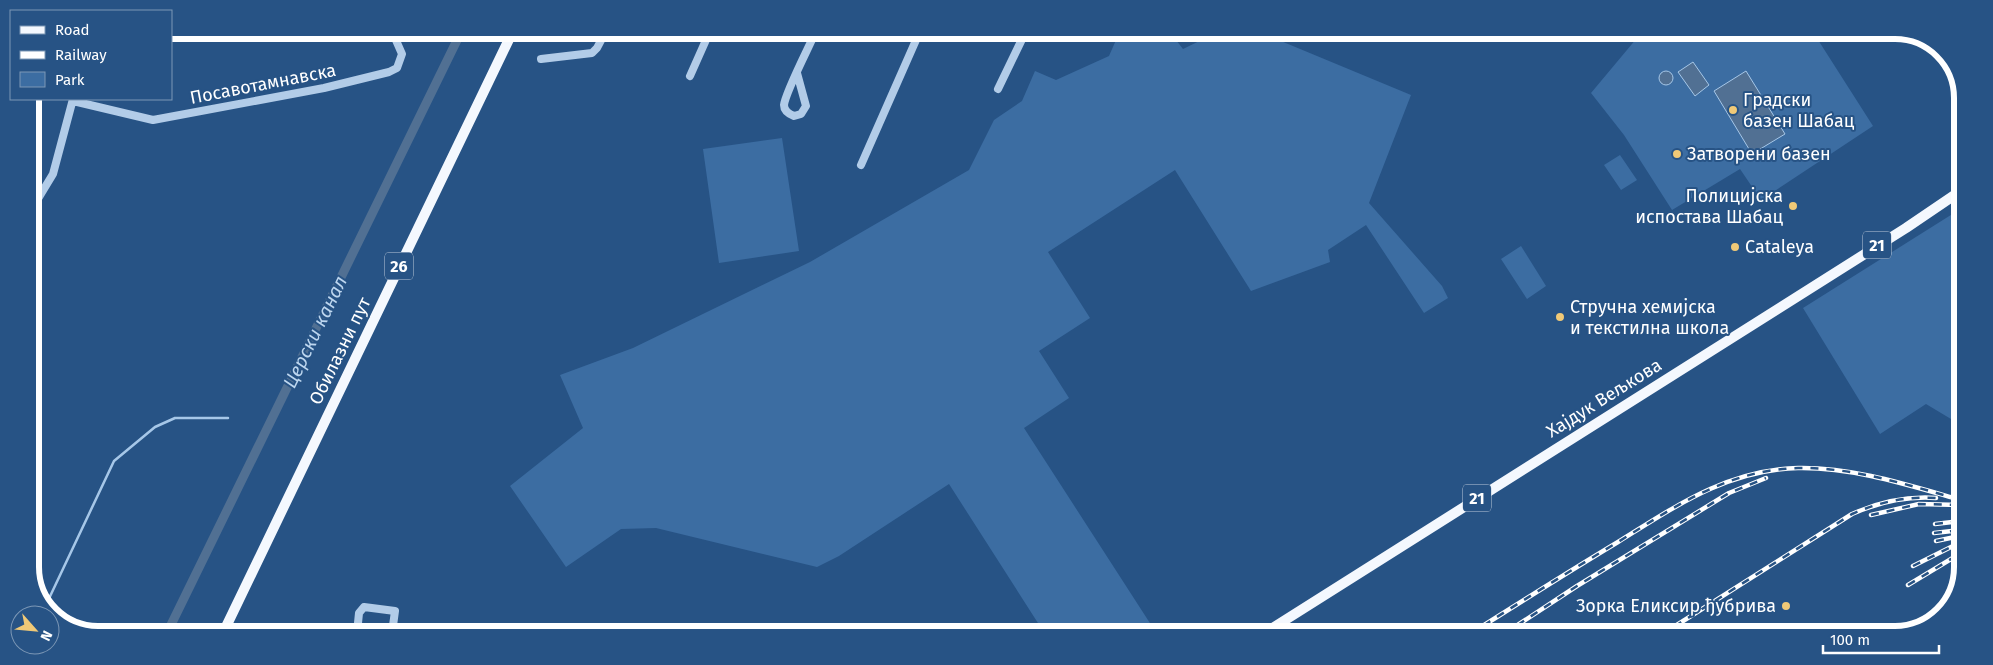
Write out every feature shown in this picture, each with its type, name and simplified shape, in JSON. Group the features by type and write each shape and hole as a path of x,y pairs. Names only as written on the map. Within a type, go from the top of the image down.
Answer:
{"main road":[{"name":"Обилазни пут","path":"226,626 509,39"},
{"name":"Хајдук Вељкова","path":"1276,626 1912,224 1954,195"}],"street":[{"name":"Посавотамнавска","path":"73,100 153,120 324,88 395,69 399,65 402,54 396,39"},
{"path":"540,59 585,54 595,51 602,39"},
{"path":"690,76 706,39"},
{"path":"797,73 806,106 801,114 794,116 787,112 784,104 797,73 812,39"},
{"path":"861,165 916,39"},
{"path":"998,89 1022,39"},
{"path":"39,197 53,174 73,100"},
{"path":"358,626 359,613 364,607 395,611 393,626"}],"green space":[{"path":"1116,39 1175,39 1183,49 1204,39 1276,39 1411,95 1369,203 1442,286 1448,298 1424,313 1366,225 1328,250 1330,262 1251,291 1175,170 1048,252 1090,318 1039,351 1069,398 1024,428 1152,626 1040,626 949,484 839,556 817,567 656,528 621,529 566,567 510,486 583,428 560,375 633,348 810,262 969,170 994,120 1022,101 1035,71 1056,80 1109,56"},
{"name":"Градски базен Шабац","path":"1636,39 1817,39 1873,126 1761,200 1740,169 1672,210 1624,135 1591,93"},
{"path":"782,138 799,251 719,263 703,149"},
{"path":"1620,155 1637,180 1621,190 1604,165"},
{"path":"1954,213 1954,421 1926,404 1880,434 1803,308"},
{"path":"1521,246 1546,286 1527,299 1501,259"}],"shaded area":[{"path":"1693,62 1709,85 1695,96 1678,72"},
{"path":"1663,71 1669,71 1673,78 1669,85 1663,85 1659,81 1659,75"},
{"path":"1746,71 1785,134 1752,154 1714,91"}],"waterway":[{"name":"Церски канал","path":"170,626 458,39"},
{"path":"49,599 114,461 155,427 175,418 228,418"}],"railway":[{"path":"1483,626 1682,503 1703,492 1748,475 1772,470 1798,468 1839,470 1880,478 1954,498"},
{"path":"1516,626 1577,586 1729,493 1766,478"},
{"path":"1675,626 1852,514 1872,506 1893,501 1914,498 1936,498"},
{"path":"1871,515 1919,504 1954,505"},
{"path":"1935,524 1954,522"},
{"path":"1934,533 1954,531"},
{"path":"1936,541 1954,537"},
{"path":"1913,566 1954,546"},
{"path":"1908,585 1954,557"}],"place":[{"name":"Градски базен Шабац","path":"1733,110"},
{"name":"Затворени базен","path":"1677,154"},
{"name":"Полицијска испостава Шабац","path":"1793,206"},
{"name":"Cataleya","path":"1735,247"},
{"name":"Стручна хемијска и текстилна школа","path":"1560,317"},
{"name":"Зорка Еликсир ђубрива","path":"1786,606"}]}
